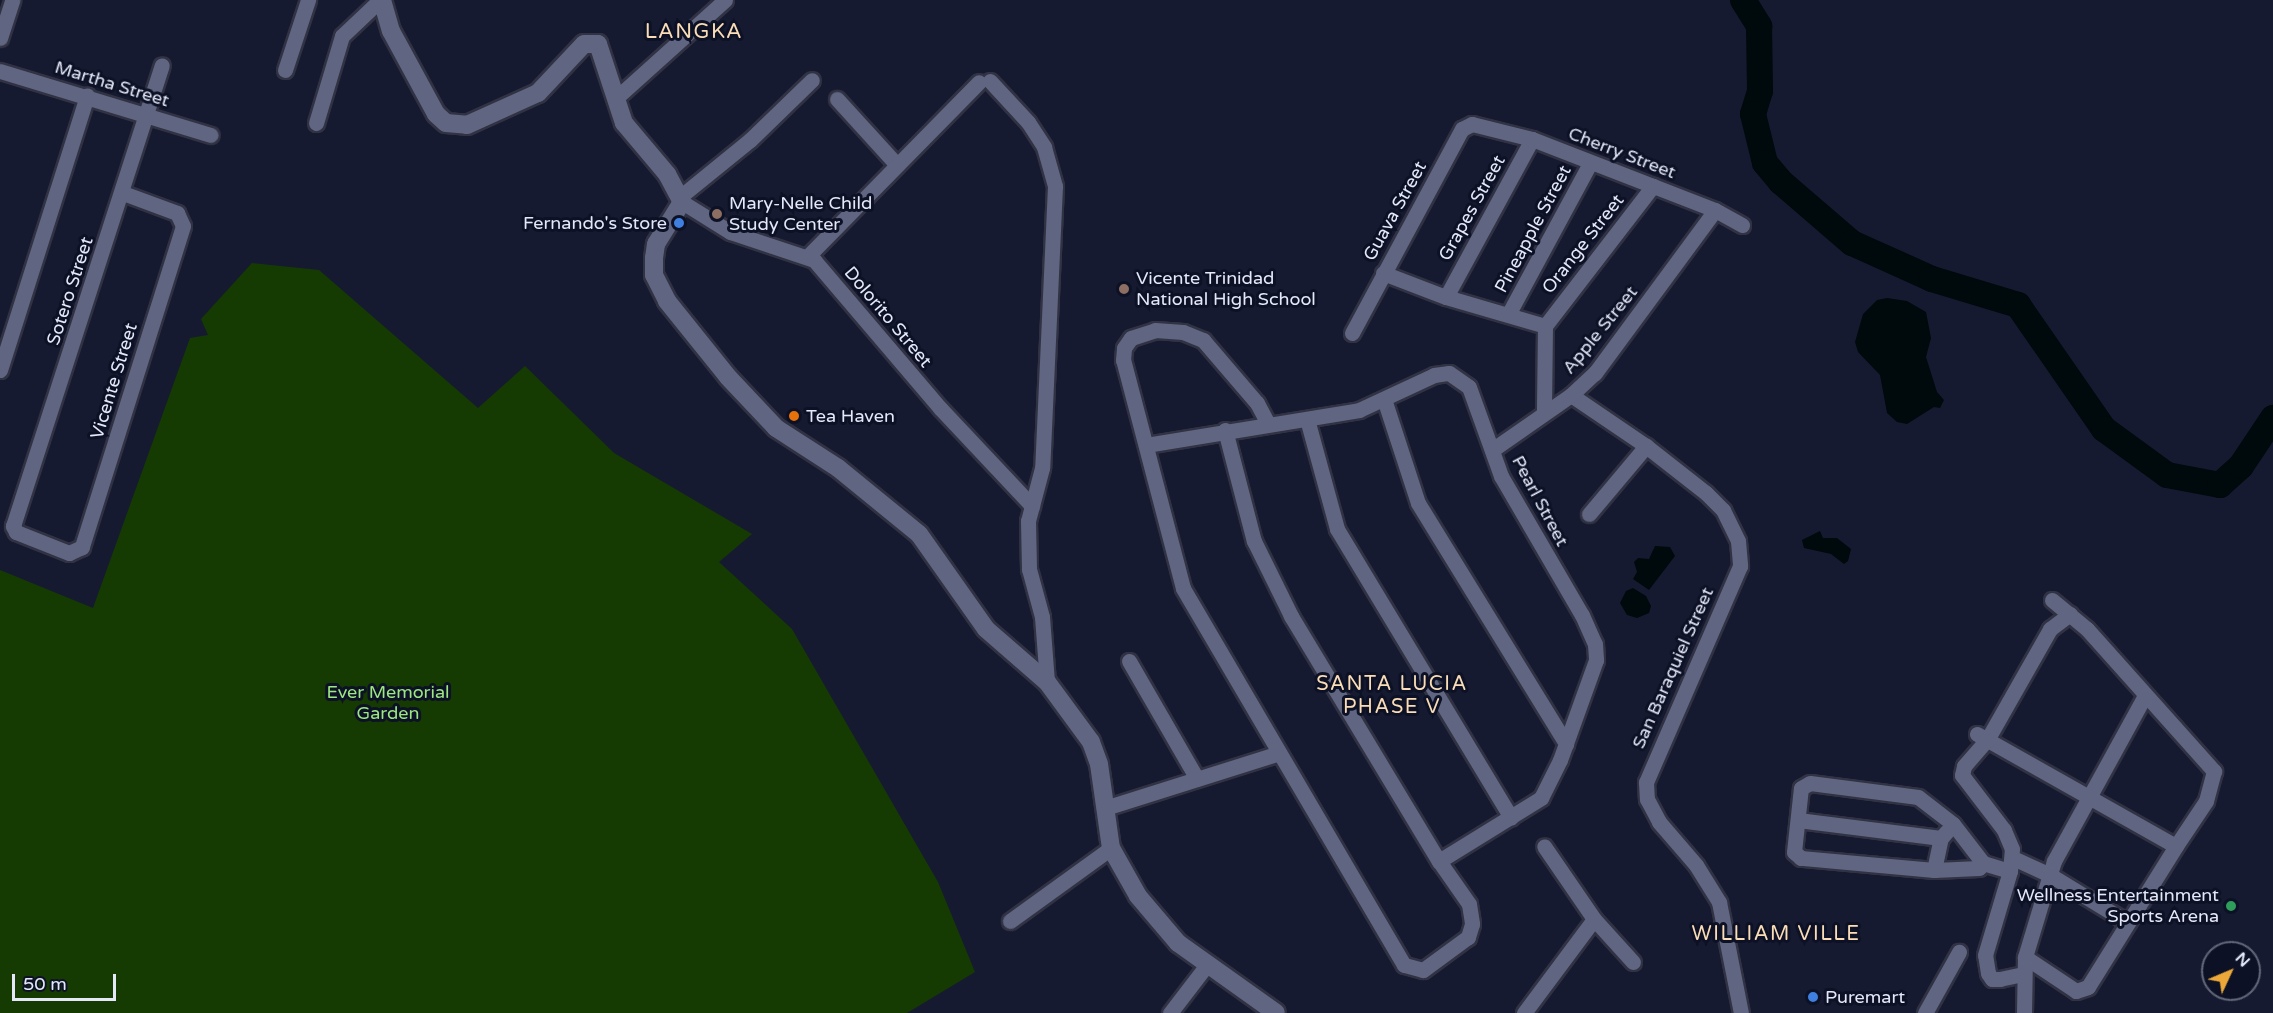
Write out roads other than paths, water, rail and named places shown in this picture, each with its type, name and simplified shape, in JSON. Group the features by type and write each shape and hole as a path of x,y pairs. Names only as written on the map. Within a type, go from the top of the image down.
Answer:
{"main road":[{"path":"381,0 391,31 436,114 446,123 467,124 538,93 591,41 602,49 624,123 682,199 656,244 654,275 695,337 776,428 838,468 919,534 986,629 1047,682 1091,742 1099,764 1111,848 1138,896 1178,943 1206,966 1276,1013"}],"street":[{"path":"0,38 12,0"},
{"path":"285,70 308,0"},
{"path":"316,123 342,36 381,0"},
{"path":"615,99 725,0"},
{"name":"Sotero Street","path":"14,530 162,65"},
{"name":"Martha Street","path":"0,72 87,95 211,135"},
{"path":"682,199 750,140 812,80"},
{"path":"807,257 897,165 985,81 1028,122 1044,147 1055,186 1042,468 1032,506 1029,569 1042,617 1047,682"},
{"path":"0,370 87,95"},
{"path":"837,99 897,165"},
{"name":"Guava Street","path":"1352,333 1462,129 1472,124 1484,126"},
{"name":"Cherry Street","path":"1484,126 1532,139 1715,210 1742,225"},
{"name":"Grapes Street","path":"1446,297 1532,139"},
{"name":"Pineapple Street","path":"1509,313 1590,163"},
{"name":"Orange Street","path":"1545,326 1653,186"},
{"name":"Vicente Street","path":"14,530 69,552 82,547 183,226 177,213 123,193"},
{"name":"Dolorito Street","path":"682,199 730,232 814,260 933,401 1032,506"},
{"name":"Apple Street","path":"1492,450 1544,411 1571,395 1618,344 1715,210"},
{"path":"1383,273 1446,297 1509,313 1545,326 1544,411"},
{"path":"1225,430 1254,542 1292,616 1439,861 1469,904 1472,924 1468,937 1423,970 1404,965 1182,588 1123,360 1124,348 1131,338 1155,330 1183,332 1203,340 1257,403 1269,424"},
{"name":"Pearl Street","path":"1146,445 1225,430 1359,410 1385,402 1434,375 1458,377 1469,387 1492,450 1520,512 1582,615 1594,644 1594,672 1566,744 1541,798 1439,861"},
{"name":"San Baraquiel Street","path":"1571,395 1646,446 1723,510 1738,541 1740,566 1646,782 1647,799 1659,822 1696,865 1719,902 1741,1013"},
{"path":"1385,402 1418,503 1566,744"},
{"path":"1306,419 1337,529 1511,818"},
{"path":"1589,514 1646,446"},
{"path":"2025,957 2082,991 2206,801 2214,771 2144,697 2087,629 2052,600"},
{"path":"2023,974 1992,979 1985,955 2011,865 2004,830 1962,775 1964,766 2050,630 2070,614"},
{"path":"1129,661 1197,779"},
{"path":"2024,1013 2025,957 2050,874 2144,697"},
{"path":"1982,737 2176,846"},
{"path":"1105,808 1279,753"},
{"path":"1983,863 1979,868 1934,870 1801,858 1794,852 1801,788 1810,783 1918,797 1953,825 1983,863 2011,865 2050,874 2127,922"},
{"path":"1798,820 1941,838"},
{"path":"1934,870 1941,838 1953,825"},
{"path":"1544,846 1594,919 1633,962"},
{"path":"1010,921 1111,848"},
{"path":"1524,1013 1594,919"},
{"path":"1925,1013 1959,952"},
{"path":"1170,1013 1206,966"}],"waterway":[{"path":"1743,0 1759,26 1760,91 1753,114 1765,163 1781,182 1852,243 1932,279 2018,305 2104,429 2167,475 2220,485 2241,466 2273,418"}],"place":[{"name":"Mary-Nelle Child Study Center","path":"717,214"},
{"name":"Fernando's Store","path":"679,223"},
{"name":"Vicente Trinidad National High School","path":"1124,289"},
{"name":"Tea Haven","path":"794,416"},
{"name":"Wellness Entertainment Sports Arena","path":"2231,906"},
{"name":"Puremart","path":"1813,997"}],"district":[{"name":"LANGKA","path":"694,32"},
{"name":"SANTA LUCIA PHASE V","path":"1392,696"},
{"name":"WILLIAM VILLE","path":"1776,934"}],"park label":[{"name":"Ever Memorial Garden","path":"388,703"}]}
